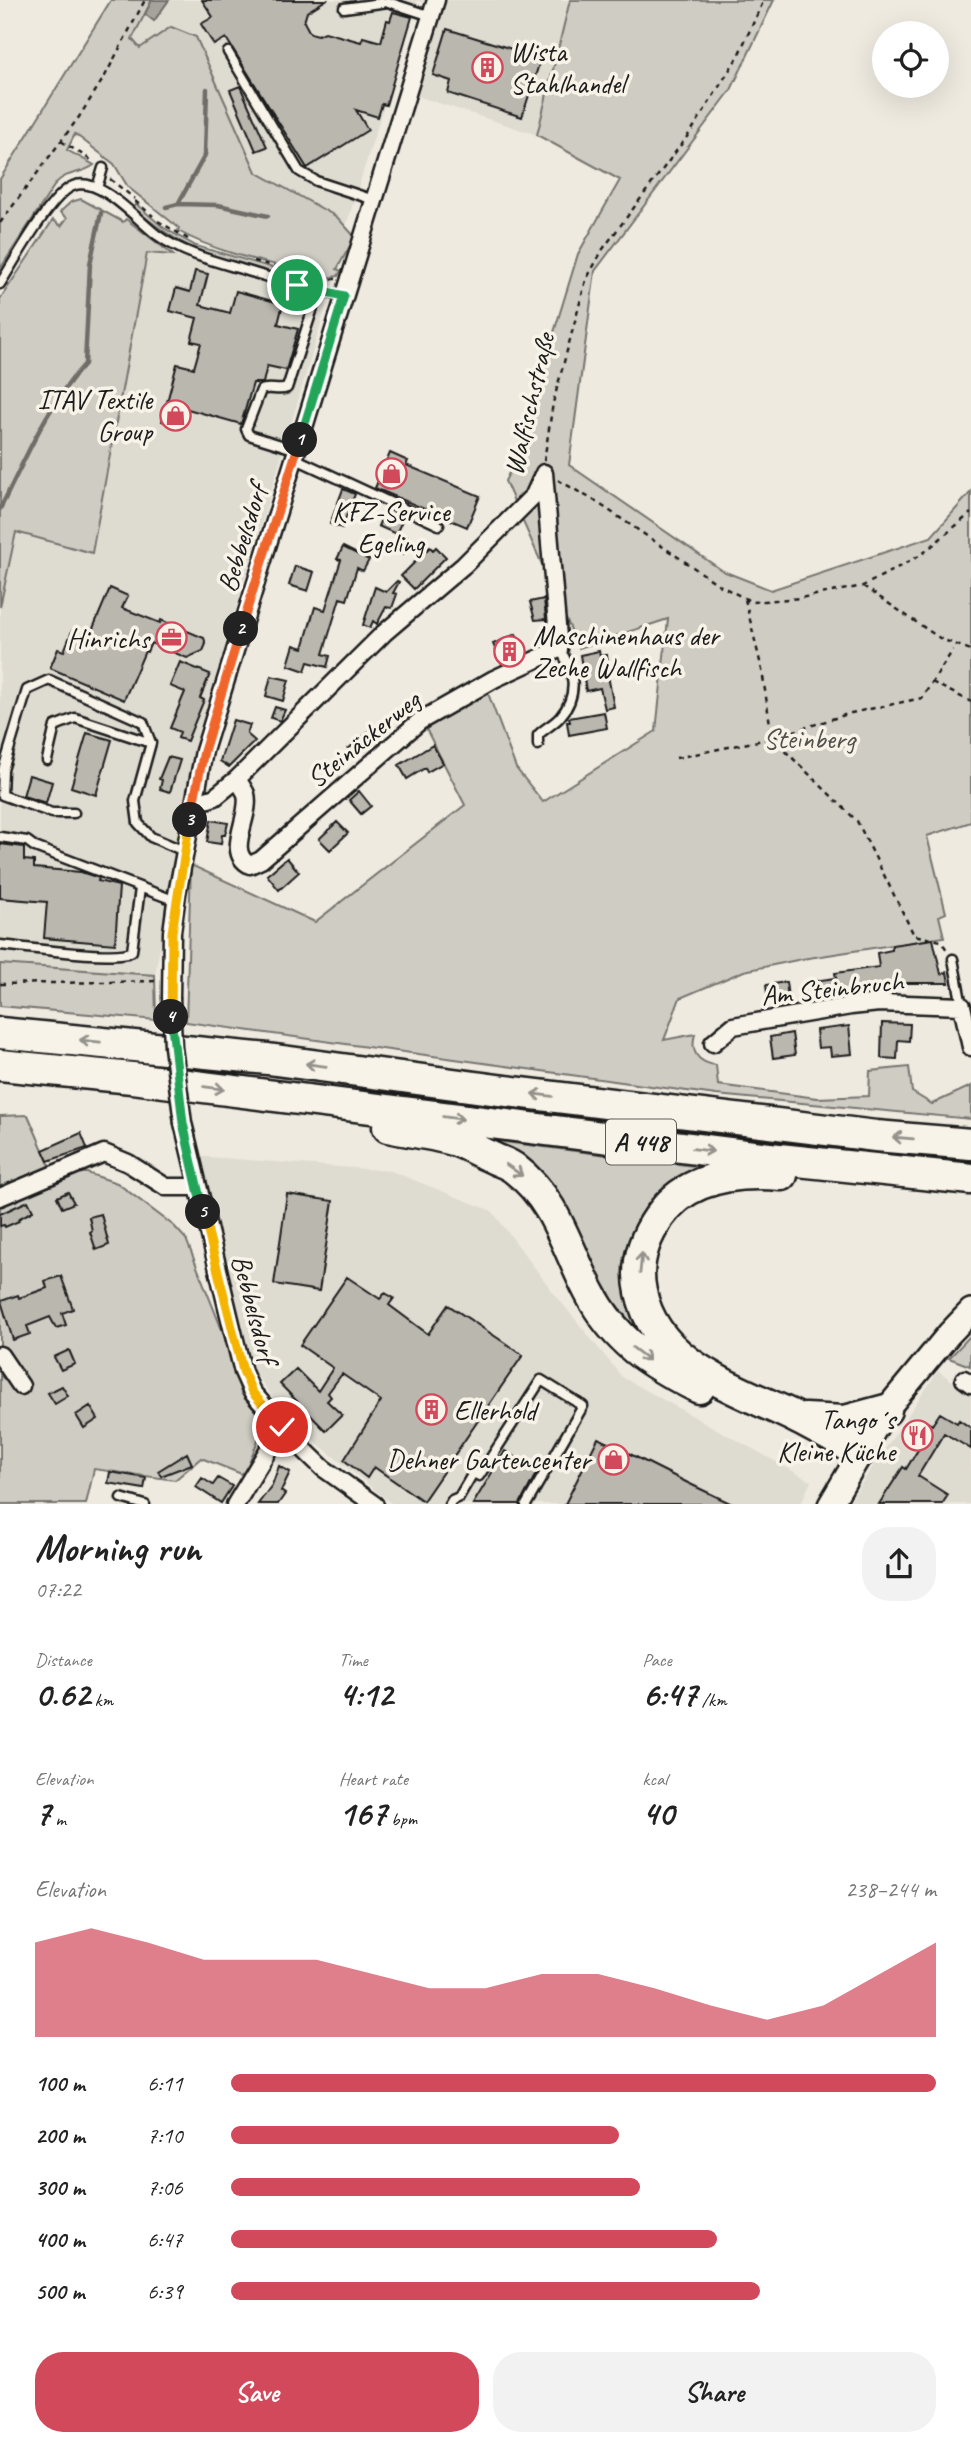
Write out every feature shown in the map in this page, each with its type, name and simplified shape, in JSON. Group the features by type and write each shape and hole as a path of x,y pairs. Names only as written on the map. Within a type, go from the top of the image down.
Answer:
{"highway":[{"name":"A 448","path":"0,1033 268,1059 498,1090 862,1134 971,1144"},
{"name":"A 448","path":"0,1065 132,1078 769,1158 971,1180"},
{"path":"312,1100 360,1121 456,1141 512,1167 532,1184 552,1210 602,1314 634,1350 659,1367 855,1461"},
{"path":"855,1461 798,1418 696,1368 677,1353 654,1329 643,1300 639,1266 642,1248 663,1211 678,1196 719,1176 775,1175 868,1185 971,1180"},
{"path":"798,1418 845,1421 886,1410"}],"main road":[{"path":"830,1504 886,1410 971,1311"}],"street":[{"name":"Bebbelsdorf","path":"365,1502 323,1468 282,1427 252,1392 243,1371 183,1123 173,1048 171,980 176,901 204,751 433,8"},
{"path":"544,473 559,649"},
{"name":"Walfischstraße","path":"194,804 215,796 237,779 384,634 464,565 534,495 544,473"},
{"name":"Steinäckerweg","path":"237,779 246,794 247,810 240,838 240,855 244,862 250,865 261,860 420,721 494,679 559,649"},
{"name":"Am Steinbruch","path":"713,1043 733,1026 851,1006 907,1001 962,1006"},
{"path":"962,1006 971,1047"},
{"path":"0,1197 104,1153 128,1163 166,1187 197,1187"},
{"path":"0,1355 21,1385"},
{"path":"236,1504 282,1427"}],"lane":[{"path":"344,8 388,2 433,8"},
{"path":"228,52 299,171 316,181 374,200"},
{"path":"97,188 103,168"},
{"path":"0,284 62,193 71,186 82,183 97,188 182,251 344,296"},
{"path":"313,308 287,388 282,390 267,387 261,390 246,429 249,435 296,454 439,525"},
{"path":"538,745 538,735 561,716 572,695 574,684 571,668 559,649"},
{"path":"74,813 52,813 2,795 3,769 27,690 49,680 143,722 151,743 135,801 135,815 138,823 151,837 184,851"},
{"path":"47,760 55,726 75,718 151,743"},
{"path":"0,837 27,841 35,847 176,901"},
{"path":"0,945 105,955 128,954 132,951 139,888"},
{"path":"953,959 962,1006"},
{"path":"449,1504 459,1497 474,1473 479,1476 541,1380 583,1406 526,1504"},
{"path":"121,1498 145,1504"}],"path":[{"path":"0,223 105,76 145,0"},
{"name":"Walfischstraße","path":"544,473 544,454 553,403 586,279 603,249 692,130 737,58 764,0"},
{"path":"61,141 103,168 110,179 159,221 198,244"},
{"path":"127,210 136,200"},
{"path":"249,259 322,279 338,279 344,269 352,271"},
{"path":"544,473 595,501 720,586 752,602 800,598 863,586 921,555 971,513"},
{"path":"863,586 941,639 971,650"},
{"path":"745,599 762,670 772,738 857,821 914,935 941,941 953,959"},
{"path":"676,758 772,738 851,713 922,698 953,650"},
{"path":"932,682 971,702"},
{"path":"0,984 171,980"}],"shaded area":[{"path":"152,0 423,0 423,2 417,1 346,226 355,237 337,270 198,731 155,975 0,964 0,607 15,532 92,552 147,252 173,255 313,295 337,217 256,172 196,37 140,48 132,39"},
{"path":"152,0 169,0 154,21 145,14"},
{"path":"445,0 570,0 537,135 414,95"},
{"path":"196,1156 391,1171 492,1211 622,1377 811,1481 801,1504 392,1504 290,1421 252,1369"},
{"path":"938,1371 971,1394 971,1504 848,1504"}],"green space":[{"path":"111,0 152,0 132,39 140,48 171,27 196,37 256,172 337,217 355,237 337,269 341,271 338,276 328,278 251,259 213,247 178,231 179,228 128,187 114,164 75,134 67,150 94,165 56,183 0,269 0,179"},
{"name":"Steinberg","path":"570,0 774,0 731,90 595,271 569,465 723,571 771,590 931,537 971,492 971,822 927,836 946,913 939,916 944,937 802,959 744,971 680,998 664,1040 695,1034 697,1056 704,1062 716,1065 718,1085 817,1098 869,1096 870,1071 909,1067 912,1092 932,1104 971,1086 971,1119 716,1095 186,1022 191,865 315,922 465,805 424,725 486,688 516,768 543,802 656,731 668,619 579,648 505,481 514,463 578,254 620,180 537,135"},
{"path":"81,199 123,222 126,219 173,255 147,253 92,553 16,532 0,607 0,299 53,220 61,226 67,218 60,212 71,202"},
{"path":"136,204 164,228 196,246 316,282 283,276 195,249 133,208"},
{"path":"0,964 155,975 156,1020 0,1006"},
{"path":"28,1115 52,1171 87,1173 117,1183 174,1226 186,1239 224,1335 241,1393 265,1423 244,1475 201,1458 175,1480 94,1469 86,1504 0,1504 0,1375 21,1395 13,1369 0,1349 0,1116"},
{"path":"472,1138 718,1169 647,1227 662,1344 637,1346 572,1240"},
{"path":"971,1335 970,1366 949,1358"}],"building":[{"path":"202,0 326,0 307,12 304,22 310,33 318,35 325,32 361,42 363,37 381,42 387,20 390,21 393,12 412,17 386,105 382,104 378,117 356,110 368,130 307,168 226,38 214,45 201,24 213,17"},
{"name":"Wista Stahlhandel","path":"447,29 541,58 522,117 448,93 451,81 433,75"},
{"path":"240,86 267,147 256,151 230,90"},
{"path":"195,271 208,274 200,305 230,313 236,291 283,304 278,324 298,329 286,370 267,366 263,383 253,383 241,424 184,408 180,426 162,421 177,364 194,368 201,343 191,341 197,318 170,311 176,288 190,292"},
{"path":"390,453 408,461 406,465 480,496 467,527 375,488"},
{"path":"343,489 355,494 342,528 330,524"},
{"path":"386,508 404,516 396,534 378,526"},
{"path":"399,534 409,538 403,554 393,549"},
{"path":"343,547 369,560 363,571 357,568 347,600 340,598 323,654 330,656 327,667 308,662 305,671 288,665 294,645 303,648 315,607 325,610 341,560 337,559"},
{"path":"430,547 433,550 436,547 446,557 414,589 401,576"},
{"path":"295,566 314,572 308,591 289,585"},
{"path":"399,582 393,593 397,594 392,608 386,607 377,624 373,621 370,628 363,625 375,587 386,592"},
{"path":"110,588 128,596 122,608 160,623 161,620 204,638 206,644 203,651 187,658 151,643 124,700 50,668 58,649 64,651 72,631 89,638"},
{"path":"544,599 546,619 535,620 530,602"},
{"name":"Maschinenhaus der Zeche Wallfisch","path":"516,634 525,653 502,664 493,644"},
{"path":"599,651 600,656 607,655 606,665 614,707 605,709 600,688 586,691 580,655"},
{"path":"180,662 210,674 200,698 204,700 187,741 178,738 180,732 170,728 185,692 170,686"},
{"path":"271,676 289,680 283,701 266,696"},
{"path":"275,707 285,710 280,721 271,718"},
{"path":"604,712 607,728 569,735 569,718"},
{"path":"233,720 250,725 247,734 255,741 229,767 220,761"},
{"path":"373,728 379,736 355,757 348,749"},
{"path":"87,733 112,740 96,795 71,787"},
{"path":"433,745 443,763 427,772 425,768 407,779 399,765"},
{"path":"168,757 180,760 170,792 160,789 162,780 159,779"},
{"path":"29,775 52,782 46,803 23,796"},
{"path":"359,791 371,806 361,814 349,800"},
{"path":"211,820 228,823 221,844 207,842"},
{"path":"337,822 348,833 330,850 319,839"},
{"path":"0,844 24,847 24,860 34,861 34,868 81,872 99,878 98,881 119,886 115,944 44,938 47,902 0,898"},
{"path":"287,858 299,872 279,890 267,875"},
{"path":"933,939 941,974 947,972 949,983 900,983 900,986 815,999 813,981 836,978 835,973 879,967 877,953 892,950 892,945"},
{"path":"786,982 788,998 768,1001 766,985"},
{"path":"882,1023 910,1024 909,1041 898,1040 897,1059 881,1058"},
{"path":"849,1026 852,1054 831,1056 830,1047 818,1048 816,1030"},
{"path":"792,1033 795,1055 773,1058 770,1037"},
{"path":"81,1133 87,1148 48,1161 43,1150"},
{"path":"68,1192 74,1203 62,1208 57,1197"},
{"path":"287,1194 333,1201 319,1291 274,1284"},
{"path":"28,1201 33,1211 18,1219 19,1221 5,1227 0,1226 0,1214"},
{"path":"101,1214 109,1245 96,1250 90,1232 89,1217"},
{"path":"61,1276 73,1309 62,1313 66,1325 56,1328 50,1317 27,1326 30,1334 13,1340 1,1301 47,1288 45,1281"},
{"path":"347,1277 380,1299 385,1293 394,1298 389,1305 428,1334 448,1305 523,1355 423,1501 374,1467 367,1478 344,1460 381,1401 342,1374 328,1393 331,1397 327,1401 342,1415 326,1431 280,1384 296,1369 318,1391 333,1368 300,1345"},
{"path":"69,1350 75,1364 61,1370 54,1357"},
{"path":"62,1386 68,1396 55,1404 48,1393"},
{"path":"90,1406 98,1419 84,1428 76,1415"},
{"path":"940,1413 971,1428 971,1449 944,1433 918,1476 948,1495 942,1504 879,1504 921,1445 908,1437 914,1428 921,1419 932,1425"},
{"name":"Dehner Gartencenter","path":"598,1438 688,1483 732,1504 565,1504"},
{"path":"505,1451 538,1470 520,1504 473,1504"},
{"path":"187,1453 192,1464 161,1476 158,1471"},
{"path":"279,1466 290,1472 281,1491 285,1494 278,1504 258,1504 272,1485"},
{"path":"110,1472 146,1478 144,1489 108,1483"},
{"path":"202,1478 213,1485 218,1478 232,1486 221,1503 196,1487"}],"waterway":[{"path":"166,207 178,204 205,155 207,89"},
{"path":"178,204 218,205 268,216"},
{"path":"0,509 48,415 85,364 90,264 101,213"}],"place":[{"name":"Wista Stahlhandel","path":"487,67"},
{"name":"ITAV Textile Group","path":"175,415"},
{"name":"KFZ-Service Egeling","path":"391,474"},
{"name":"Hinrichs","path":"172,638"},
{"name":"Maschinenhaus der Zeche Wallfisch","path":"510,651"},
{"name":"Ellerhold","path":"431,1410"},
{"name":"Tango´s Kleine Küche","path":"918,1435"},
{"name":"Dehner Gartencenter","path":"613,1459"}],"route":[{"path":"282,1427 252,1392 243,1371 197,1187 177,1083 171,1017 171,961 177,894 204,751 344,296 297,285"}]}
